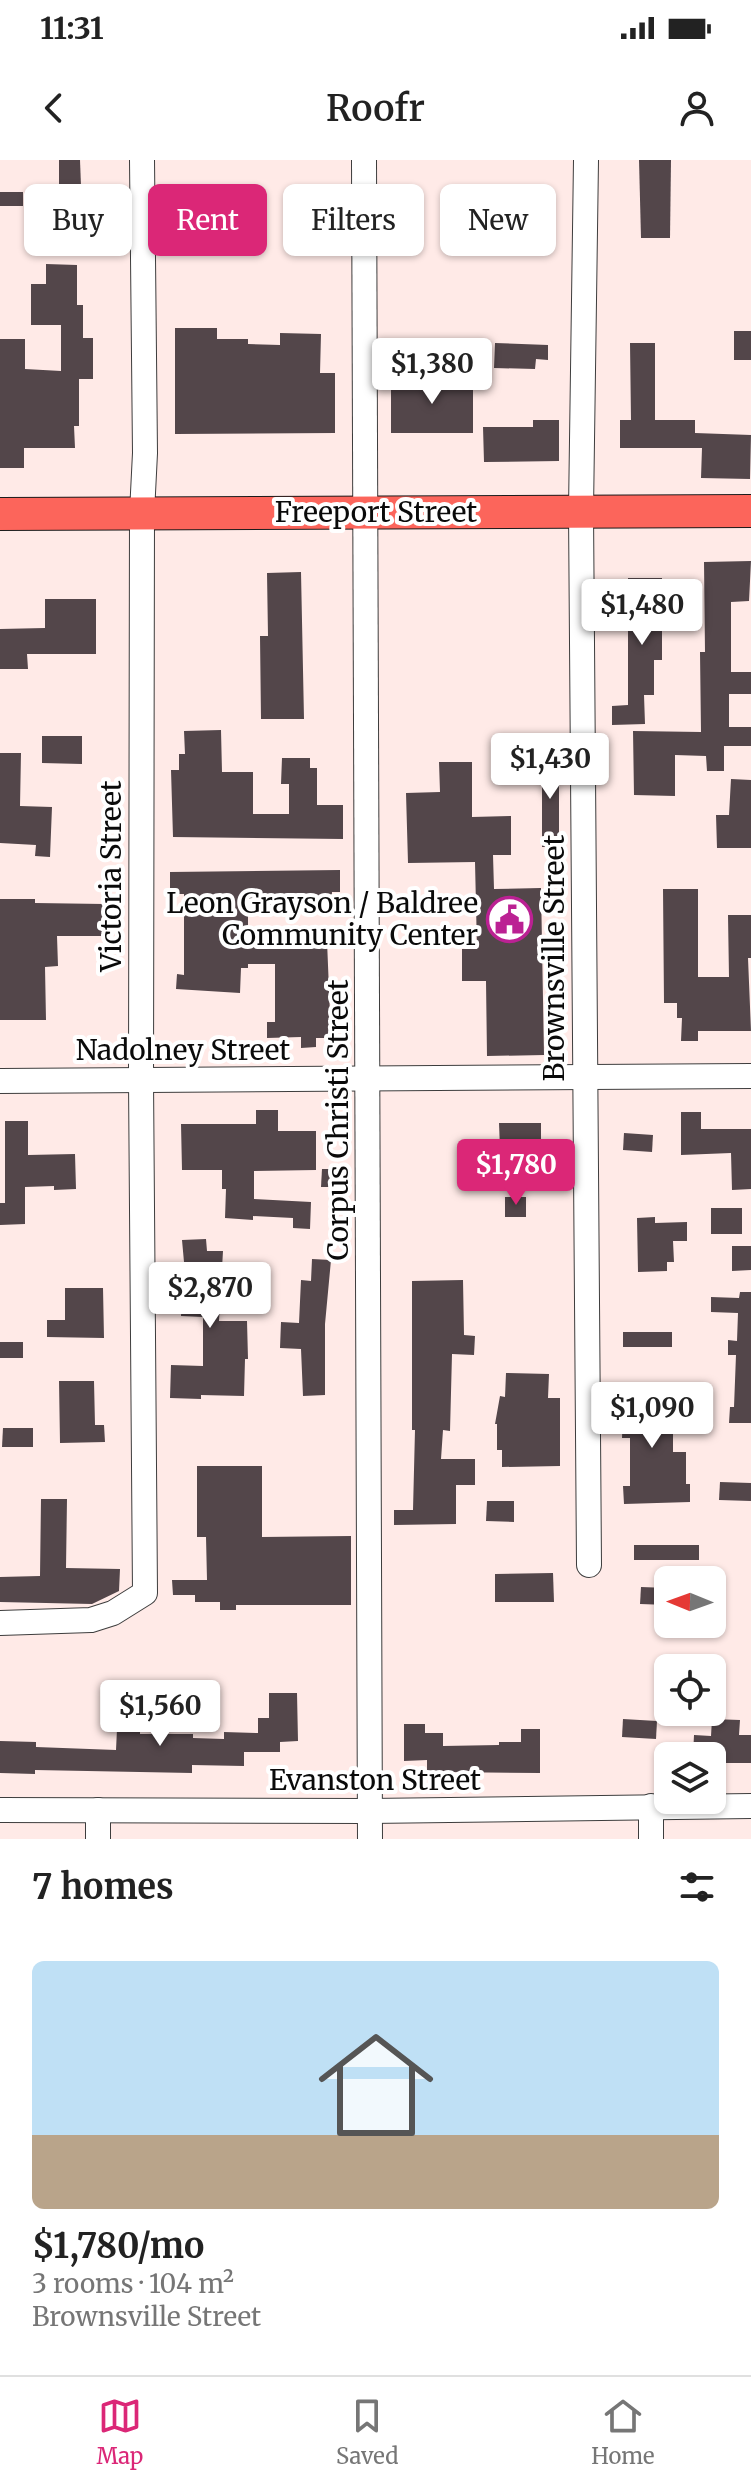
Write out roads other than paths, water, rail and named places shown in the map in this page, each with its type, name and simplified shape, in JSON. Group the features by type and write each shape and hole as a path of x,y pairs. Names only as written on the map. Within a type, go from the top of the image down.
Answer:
{"main road":[{"name":"Freeport Street","path":"0,514 751,511"}],"street":[{"name":"Victoria Street","path":"0,1623 91,1620 113,1613 145,1593 141,1080 142,513 145,453 142,160"},
{"name":"Corpus Christi Street","path":"364,160 370,1839"},
{"name":"Brownsville Street","path":"586,160 581,511 589,1565"},
{"name":"Nadolney Street","path":"0,1081 751,1076"},
{"path":"651,1806 651,1839"},
{"name":"Evanston Street","path":"0,1810 369,1811 751,1806"},
{"path":"98,1810 98,1839"}],"place":[{"name":"Leon Grayson / Baldree Community Center","path":"509,919"}]}
